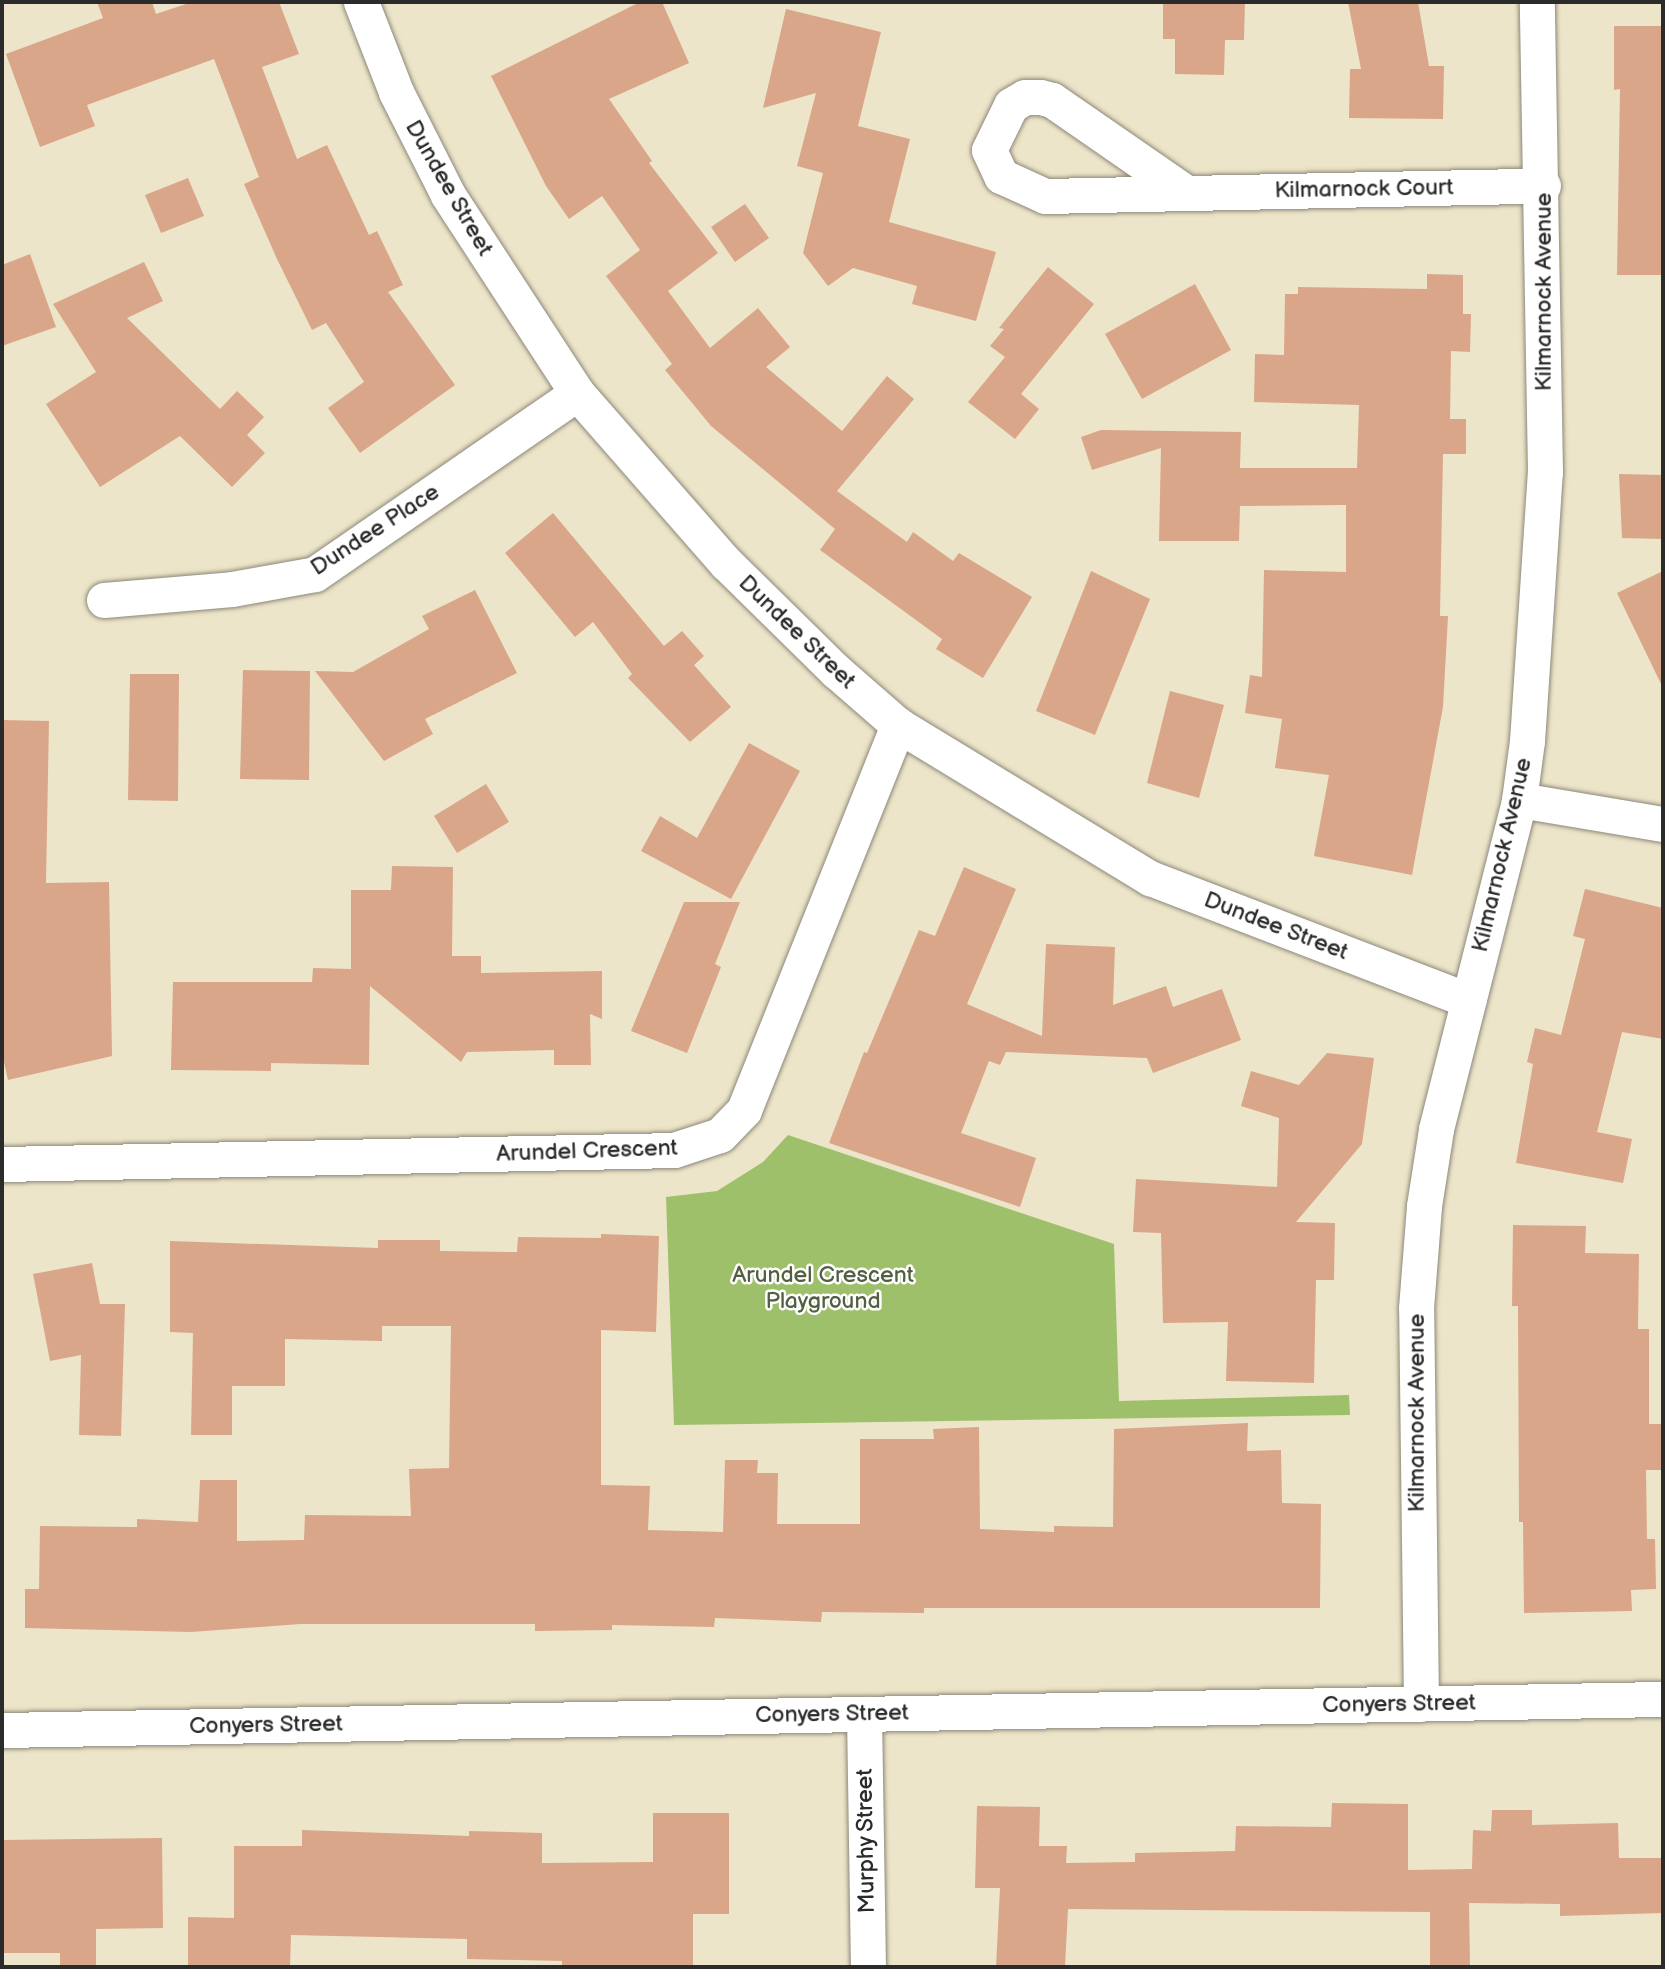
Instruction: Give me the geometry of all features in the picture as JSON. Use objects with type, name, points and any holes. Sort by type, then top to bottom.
[{"type":"street","name":"Dundee Street","points":[[361,2],[396,92],[448,195],[577,393],[726,563],[836,671],[898,725],[1150,878],[1468,1000]]},
{"type":"street","name":"Kilmarnock Avenue","points":[[1421,1704],[1416,1308],[1424,1206],[1436,1129],[1519,800],[1527,741],[1545,472],[1543,186],[1537,2]]},
{"type":"street","name":"Kilmarnock Court","points":[[1185,192],[1052,100],[1040,97],[1025,97],[1011,105],[989,150],[1001,176],[1045,196],[1543,186]]},
{"type":"street","name":"Dundee Place","points":[[104,600],[232,589],[315,575],[577,393]]},
{"type":"street","name":"Arundel Crescent","points":[[2,1164],[674,1150],[720,1135],[744,1110],[898,725]]},
{"type":"street","points":[[1519,800],[1663,824]]},
{"type":"street","name":"Conyers Street","points":[[2,1730],[1663,1699]]},
{"type":"street","name":"Murphy Street","points":[[864,1714],[868,1967]]},
{"type":"green space","name":"Arundel Crescent Playground","points":[[788,1135],[1114,1244],[1119,1401],[1349,1395],[1350,1415],[674,1425],[666,1197],[717,1191],[763,1162]]},
{"type":"building","points":[[97,2],[152,2],[156,14],[192,2],[279,2],[299,54],[262,67],[297,159],[327,145],[369,235],[377,231],[403,285],[388,292],[455,385],[360,453],[328,408],[364,382],[326,323],[312,330],[277,259],[244,184],[259,177],[214,59],[87,105],[95,126],[40,147],[6,54],[103,18]]},
{"type":"building","points":[[640,2],[662,2],[689,63],[609,99],[652,161],[649,163],[718,253],[668,291],[710,348],[758,308],[790,347],[766,367],[842,431],[887,376],[914,399],[837,491],[907,542],[913,532],[953,561],[959,553],[1032,597],[983,678],[936,649],[942,639],[820,550],[835,529],[711,426],[665,370],[672,364],[606,276],[640,250],[602,196],[569,219],[546,186],[491,76]]},
{"type":"building","points":[[1163,2],[1245,2],[1244,40],[1225,40],[1224,75],[1175,74],[1175,39],[1163,39]]},
{"type":"building","points":[[1348,2],[1418,2],[1429,66],[1444,66],[1443,119],[1349,118],[1350,69],[1361,69]]},
{"type":"building","points":[[786,9],[881,32],[858,126],[910,139],[889,222],[996,252],[976,321],[912,304],[917,286],[853,268],[828,286],[803,253],[823,173],[797,166],[816,93],[763,108]]},
{"type":"building","points":[[1614,26],[1663,26],[1663,275],[1617,275],[1620,89],[1614,90]]},
{"type":"building","points":[[188,178],[204,216],[161,233],[145,195]]},
{"type":"building","points":[[745,204],[769,238],[735,262],[711,227]]},
{"type":"building","points":[[30,254],[56,327],[2,346],[2,265]]},
{"type":"building","points":[[144,262],[163,301],[127,318],[220,409],[237,391],[264,417],[247,435],[265,453],[232,487],[180,436],[100,487],[46,404],[96,372],[53,304]]},
{"type":"building","points":[[1048,267],[1094,304],[1021,394],[1039,409],[1015,439],[968,402],[1005,357],[990,346],[1004,329],[999,328]]},
{"type":"building","points":[[1427,274],[1463,275],[1463,314],[1471,314],[1470,352],[1451,351],[1450,419],[1466,419],[1466,454],[1443,454],[1440,616],[1448,616],[1443,707],[1412,875],[1314,856],[1329,775],[1275,768],[1282,719],[1245,713],[1250,675],[1262,677],[1264,570],[1346,572],[1346,505],[1240,506],[1239,541],[1159,541],[1161,448],[1092,470],[1081,437],[1101,430],[1241,432],[1240,468],[1357,468],[1359,405],[1254,402],[1255,354],[1284,355],[1285,294],[1298,294],[1298,287],[1427,289]]},
{"type":"building","points":[[1195,284],[1231,350],[1142,399],[1105,334]]},
{"type":"building","points":[[1619,474],[1663,475],[1663,539],[1622,538]]},
{"type":"building","points":[[553,513],[664,646],[682,631],[704,656],[694,665],[731,707],[690,742],[628,678],[632,674],[593,622],[575,637],[505,553]]},
{"type":"building","points":[[1091,571],[1150,599],[1095,735],[1036,711]]},
{"type":"building","points":[[1663,571],[1663,688],[1617,593]]},
{"type":"building","points":[[475,590],[517,673],[425,719],[433,734],[384,761],[315,671],[353,672],[429,629],[422,616]]},
{"type":"building","points":[[243,670],[310,671],[309,780],[240,779]]},
{"type":"building","points":[[130,674],[179,674],[178,801],[128,800]]},
{"type":"building","points":[[1170,691],[1224,705],[1199,798],[1147,783]]},
{"type":"building","points":[[2,720],[49,721],[46,883],[109,882],[112,1056],[8,1080],[2,1053]]},
{"type":"building","points":[[749,743],[800,771],[731,899],[641,851],[660,816],[697,838]]},
{"type":"building","points":[[486,784],[509,822],[457,853],[434,816]]},
{"type":"building","points":[[392,866],[453,867],[452,956],[481,956],[481,973],[602,971],[602,1019],[590,1014],[591,1065],[554,1065],[554,1050],[467,1052],[461,1062],[370,986],[369,1065],[271,1063],[271,1071],[171,1070],[173,982],[312,982],[313,968],[351,969],[351,890],[391,890]]},
{"type":"building","points":[[964,867],[1016,889],[967,1004],[1042,1036],[1046,944],[1115,947],[1113,1005],[1166,986],[1173,1007],[1222,989],[1241,1040],[1153,1073],[1147,1058],[1006,1052],[1000,1065],[989,1061],[961,1133],[1036,1158],[1020,1207],[829,1143],[864,1052],[867,1053],[919,930],[935,936]]},
{"type":"building","points":[[1585,889],[1663,908],[1663,1039],[1622,1032],[1597,1132],[1632,1139],[1623,1183],[1516,1163],[1533,1064],[1527,1062],[1535,1028],[1561,1035],[1585,939],[1573,936]]},
{"type":"building","points":[[684,902],[740,902],[715,964],[721,967],[687,1053],[631,1031]]},
{"type":"building","points":[[1327,1053],[1374,1058],[1362,1144],[1296,1222],[1335,1223],[1334,1280],[1316,1280],[1314,1383],[1226,1381],[1228,1322],[1163,1323],[1161,1233],[1133,1232],[1136,1179],[1277,1187],[1279,1118],[1241,1106],[1251,1071],[1299,1085]]},
{"type":"building","points":[[1513,1225],[1586,1226],[1585,1253],[1639,1254],[1638,1329],[1649,1329],[1649,1424],[1663,1424],[1663,1470],[1646,1470],[1647,1539],[1655,1539],[1656,1589],[1631,1590],[1632,1611],[1524,1613],[1523,1522],[1519,1522],[1518,1306],[1512,1306]]},
{"type":"building","points":[[601,1234],[659,1236],[656,1332],[601,1330],[601,1485],[650,1486],[648,1530],[723,1532],[725,1460],[758,1460],[757,1473],[778,1473],[777,1524],[860,1524],[860,1439],[934,1439],[933,1429],[979,1427],[980,1529],[1054,1532],[1054,1526],[1113,1527],[1114,1429],[1248,1423],[1247,1451],[1281,1450],[1282,1503],[1321,1504],[1320,1608],[924,1608],[924,1613],[822,1612],[821,1622],[715,1618],[714,1627],[612,1625],[612,1630],[535,1631],[535,1624],[300,1624],[191,1632],[25,1628],[25,1589],[39,1589],[40,1526],[137,1527],[137,1519],[198,1522],[200,1480],[237,1480],[237,1541],[304,1540],[305,1515],[411,1516],[409,1469],[449,1468],[451,1326],[382,1326],[382,1341],[285,1339],[285,1386],[232,1386],[232,1435],[191,1435],[193,1333],[170,1332],[170,1241],[378,1248],[378,1240],[440,1240],[440,1251],[517,1252],[518,1237],[601,1238]]},
{"type":"building","points":[[92,1263],[100,1304],[125,1304],[121,1436],[79,1435],[81,1355],[50,1361],[33,1274]]},
{"type":"building","points":[[1332,1803],[1408,1804],[1408,1870],[1472,1869],[1473,1830],[1491,1831],[1492,1810],[1532,1810],[1532,1825],[1618,1823],[1619,1858],[1663,1858],[1663,1913],[1560,1916],[1560,1904],[1469,1903],[1470,1967],[1430,1967],[1430,1912],[1068,1909],[1065,1967],[996,1967],[1000,1888],[975,1888],[977,1806],[1040,1807],[1039,1846],[1067,1846],[1066,1863],[1135,1862],[1135,1853],[1235,1851],[1236,1826],[1331,1827]]},
{"type":"building","points":[[653,1813],[729,1813],[729,1914],[693,1914],[693,1967],[562,1967],[562,1961],[467,1959],[467,1939],[291,1935],[290,1967],[188,1966],[188,1917],[234,1918],[234,1846],[302,1846],[302,1830],[469,1836],[469,1831],[542,1833],[542,1863],[653,1862]]},
{"type":"building","points":[[162,1838],[163,1928],[96,1929],[96,1967],[60,1967],[60,1953],[2,1953],[2,1840]]}]
